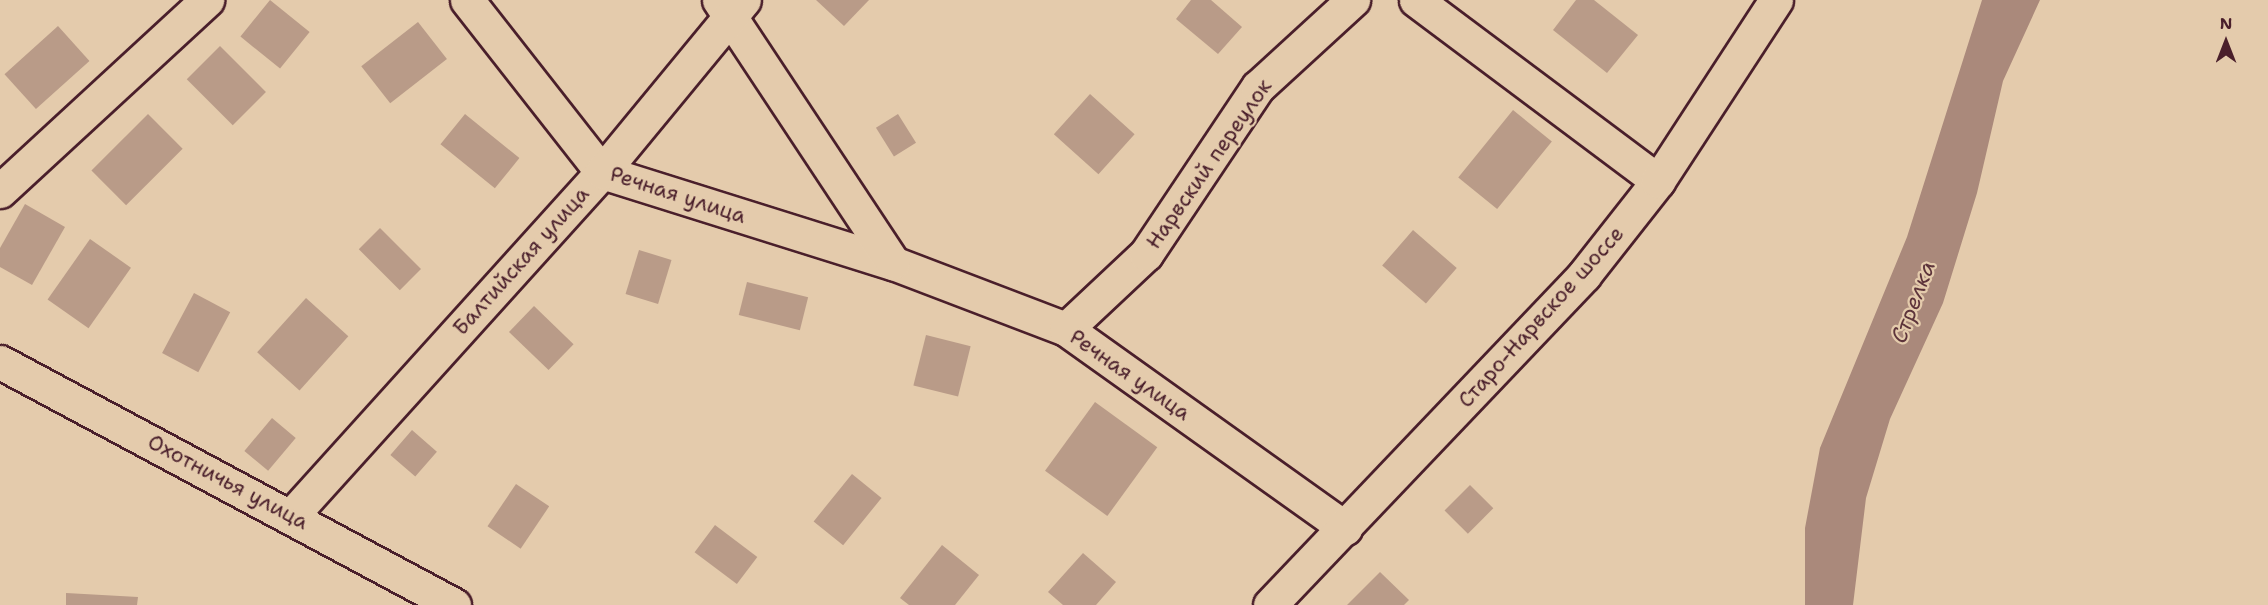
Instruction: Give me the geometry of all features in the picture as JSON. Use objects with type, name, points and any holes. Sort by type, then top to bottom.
[{"type":"street","points":[[0,190],[207,0]]},
{"type":"street","name":"Речная улица","points":[[467,0],[602,172],[893,262],[1066,329],[1345,528]]},
{"type":"street","name":"Нарвский переулок","points":[[1066,329],[1146,254],[1258,87],[1353,0]]},
{"type":"street","points":[[1416,0],[1659,182]]},
{"type":"street","name":"Старо-Нарвское шоссе","points":[[1270,605],[1584,275],[1659,182],[1776,0]]},
{"type":"street","points":[[731,5],[893,262]]},
{"type":"street","name":"Балтийская улица","points":[[292,515],[602,172],[731,5]]},
{"type":"street","name":"Охотничья улица","points":[[0,362],[292,515],[454,605]]},
{"type":"water","name":"Стрелка","points":[[1982,0],[2040,0],[2003,81],[1977,193],[1943,303],[1890,419],[1866,498],[1853,605],[1805,605],[1805,528],[1820,448],[1907,237]]},
{"type":"building","points":[[270,0],[310,32],[280,69],[240,37]]},
{"type":"building","points":[[816,0],[869,0],[844,26]]},
{"type":"building","points":[[1191,0],[1211,0],[1242,27],[1218,54],[1176,19]]},
{"type":"building","points":[[1576,0],[1594,0],[1638,35],[1607,73],[1553,30]]},
{"type":"building","points":[[418,22],[447,59],[390,103],[361,66]]},
{"type":"building","points":[[58,26],[89,61],[36,109],[4,74]]},
{"type":"building","points":[[220,46],[266,92],[233,125],[187,79]]},
{"type":"building","points":[[1090,94],[1135,134],[1098,174],[1054,134]]},
{"type":"building","points":[[1513,110],[1552,141],[1497,209],[1458,178]]},
{"type":"building","points":[[148,114],[183,149],[126,205],[91,171]]},
{"type":"building","points":[[465,114],[519,158],[495,188],[440,144]]},
{"type":"building","points":[[898,114],[916,143],[894,157],[876,128]]},
{"type":"building","points":[[25,204],[65,227],[32,285],[0,267],[0,248]]},
{"type":"building","points":[[380,228],[421,269],[400,290],[359,249]]},
{"type":"building","points":[[1413,230],[1457,268],[1426,304],[1382,265]]},
{"type":"building","points":[[90,239],[131,268],[89,328],[48,300]]},
{"type":"building","points":[[639,250],[672,260],[658,304],[626,294]]},
{"type":"building","points":[[747,282],[808,297],[800,330],[739,315]]},
{"type":"building","points":[[194,293],[230,312],[198,372],[162,353]]},
{"type":"building","points":[[306,298],[348,336],[300,390],[257,352]]},
{"type":"building","points":[[534,306],[574,344],[549,370],[509,332]]},
{"type":"building","points":[[926,335],[971,346],[958,397],[913,385]]},
{"type":"building","points":[[1095,402],[1157,447],[1107,516],[1045,471]]},
{"type":"building","points":[[272,418],[296,438],[268,471],[244,451]]},
{"type":"building","points":[[412,430],[437,452],[415,477],[390,455]]},
{"type":"building","points":[[852,474],[882,498],[843,545],[814,521]]},
{"type":"building","points":[[516,484],[549,506],[521,549],[487,526]]},
{"type":"building","points":[[1470,485],[1493,508],[1468,534],[1445,510]]},
{"type":"building","points":[[715,525],[757,557],[737,584],[695,552]]},
{"type":"building","points":[[942,545],[979,575],[955,605],[909,605],[900,598]]},
{"type":"building","points":[[1083,553],[1116,582],[1096,605],[1063,605],[1048,592]]},
{"type":"building","points":[[1380,572],[1409,600],[1404,605],[1347,605]]},
{"type":"building","points":[[66,593],[138,597],[137,605],[66,605]]}]
